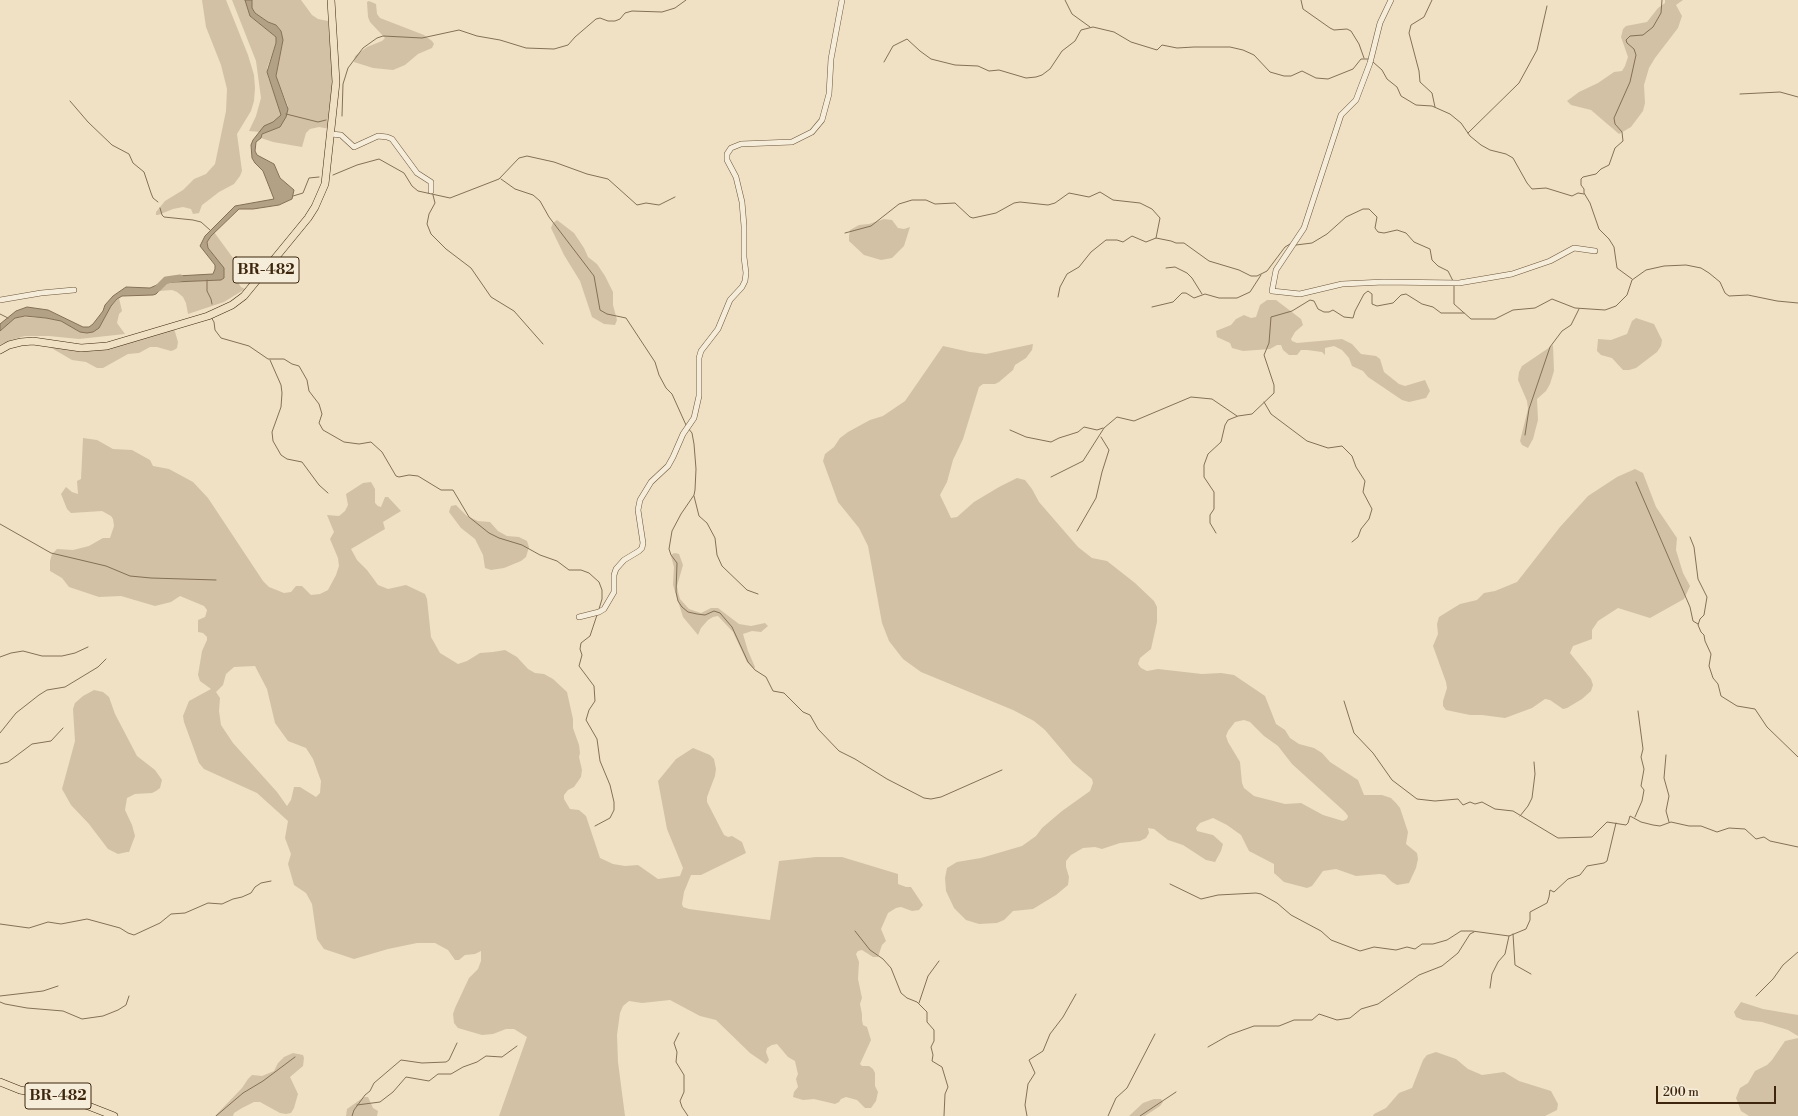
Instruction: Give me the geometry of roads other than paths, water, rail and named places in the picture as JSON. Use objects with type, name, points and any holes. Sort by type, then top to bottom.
[{"type":"highway","name":"BR-482","points":[[0,350],[9,345],[20,342],[33,341],[81,348],[107,346],[208,316],[232,305],[256,283],[315,207],[325,184],[336,82],[331,0]]},
{"type":"highway","name":"BR-482","points":[[0,1082],[20,1090],[73,1100],[114,1116]]},
{"type":"street","points":[[579,617],[599,612],[604,609],[614,592],[614,575],[616,569],[624,560],[640,551],[642,548],[643,543],[638,510],[640,500],[651,482],[668,466],[683,434],[694,418],[699,396],[699,358],[701,351],[718,329],[730,300],[742,288],[745,281],[746,273],[742,202],[736,176],[727,160],[727,154],[731,148],[741,144],[792,142],[812,132],[822,120],[829,94],[831,59],[842,0]]},
{"type":"street","points":[[1391,0],[1380,23],[1370,63],[1356,100],[1341,115],[1304,228],[1276,270],[1272,290],[1300,294],[1342,284],[1384,282],[1459,284],[1512,274],[1550,261],[1574,248],[1595,251]]},
{"type":"street","points":[[331,134],[341,135],[354,148],[378,136],[392,139],[417,173],[432,182],[431,191]]},
{"type":"street","points":[[0,300],[20,296],[74,290]]},
{"type":"waterway","points":[[342,116],[343,84],[348,68],[363,48],[377,38],[383,36],[422,38],[459,30],[526,48],[554,49],[568,45],[596,19],[600,18],[608,21],[615,21],[620,19],[625,13],[632,11],[662,12],[675,8],[686,0]]},
{"type":"waterway","points":[[1065,0],[1072,14],[1090,27]]},
{"type":"waterway","points":[[1301,0],[1303,9],[1330,28],[1334,30],[1347,29],[1351,31],[1359,44],[1364,58]]},
{"type":"waterway","points":[[1432,0],[1424,17],[1411,25],[1409,33],[1419,71],[1420,82],[1432,93],[1435,107]]},
{"type":"waterway","points":[[1632,279],[1617,268],[1614,247],[1609,239],[1599,229],[1590,203],[1581,185],[1581,179],[1583,177],[1596,174],[1601,169],[1609,165],[1615,148],[1623,141],[1622,132],[1615,124],[1614,118],[1630,82],[1636,55],[1634,49],[1627,43],[1626,40],[1630,36],[1643,35],[1653,27],[1661,13],[1662,0]]},
{"type":"waterway","points":[[1468,133],[1519,83],[1537,50],[1547,6]]},
{"type":"waterway","points":[[884,62],[893,46],[907,39],[931,59],[955,65],[978,66],[989,71],[999,70],[1026,78],[1036,77],[1042,75],[1050,69],[1062,51],[1075,41],[1081,30],[1093,27],[1114,32],[1131,42],[1157,50],[1162,45],[1177,48],[1230,47],[1243,50],[1254,55],[1270,72],[1284,76],[1291,76],[1302,71],[1316,78],[1328,79],[1353,69],[1361,59],[1369,59]]},
{"type":"waterway","points":[[1373,62],[1382,70],[1387,79],[1397,87],[1401,96],[1416,105],[1432,106],[1450,114],[1461,123],[1470,136],[1481,145],[1490,150],[1506,154],[1513,158],[1532,189],[1546,188],[1572,196],[1578,193],[1584,194]]},
{"type":"waterway","points":[[1740,94],[1780,92],[1798,97]]},
{"type":"waterway","points":[[70,101],[88,122],[112,145],[129,154],[133,163],[144,172],[153,198],[158,202]]},
{"type":"waterway","points":[[286,114],[318,122],[326,120]]},
{"type":"waterway","points":[[333,175],[357,165],[379,159],[404,173],[412,186],[418,191],[450,198],[499,179],[519,158],[527,156],[554,162],[587,174],[608,179],[637,205],[646,203],[659,205],[675,197]]},
{"type":"waterway","points":[[293,196],[303,193],[309,178],[319,177]]},
{"type":"waterway","points":[[501,179],[515,189],[533,195],[540,201],[549,217],[594,276],[600,310],[607,314],[626,318],[655,362],[659,375],[666,388],[672,394],[686,425]]},
{"type":"waterway","points":[[845,233],[871,226],[899,204],[912,200],[926,200],[935,204],[955,203],[973,218],[996,213],[1014,203],[1020,202],[1048,205],[1055,203],[1069,193],[1089,197],[1100,192],[1113,200],[1140,203],[1152,209],[1160,218],[1156,238]]},
{"type":"waterway","points":[[433,195],[435,203],[429,214],[427,224],[431,234],[446,249],[471,268],[491,297],[514,311],[543,344]]},
{"type":"waterway","points":[[160,208],[164,217],[201,222],[210,230]]},
{"type":"waterway","points":[[1296,245],[1312,243],[1327,234],[1346,217],[1363,209],[1369,209],[1377,217],[1375,228],[1378,232],[1384,233],[1397,230],[1406,233],[1414,242],[1430,249],[1432,260],[1438,266],[1448,271],[1453,281]]},
{"type":"waterway","points":[[1058,297],[1060,287],[1067,274],[1079,267],[1091,252],[1106,240],[1117,240],[1123,242],[1132,236],[1146,242],[1156,238],[1176,243],[1184,243],[1209,261],[1239,270],[1251,276],[1257,276],[1267,271],[1285,247],[1290,244]]},
{"type":"waterway","points":[[1454,286],[1454,304],[1471,319],[1495,319],[1513,310],[1535,308],[1552,299],[1575,308],[1605,310],[1616,306],[1627,295],[1632,280],[1646,270],[1664,266],[1686,265],[1701,268],[1709,273],[1720,282],[1725,293],[1729,296],[1748,295],[1777,301],[1798,303]]},
{"type":"waterway","points":[[1166,268],[1175,267],[1187,273],[1202,294]]},
{"type":"waterway","points":[[1152,307],[1173,302],[1182,293],[1186,293],[1194,298],[1205,294],[1219,298],[1237,298],[1250,292],[1261,275]]},
{"type":"waterway","points":[[158,288],[166,280],[180,278]]},
{"type":"waterway","points":[[207,280],[207,291],[212,304]]},
{"type":"waterway","points":[[1216,533],[1210,523],[1210,515],[1214,509],[1214,492],[1204,477],[1204,465],[1208,454],[1221,442],[1225,425],[1228,420],[1238,416],[1252,414],[1274,393],[1274,385],[1264,355],[1269,343],[1271,317],[1292,311],[1310,300],[1314,301],[1318,309],[1324,312],[1333,310],[1344,317],[1353,318],[1364,294],[1368,291],[1372,294],[1372,304],[1377,306],[1393,303],[1401,295],[1406,294],[1422,304],[1433,307],[1441,313],[1464,313]]},
{"type":"waterway","points":[[1525,435],[1529,409],[1550,347],[1562,331],[1571,325],[1579,309]]},
{"type":"waterway","points":[[0,314],[8,318]]},
{"type":"waterway","points":[[211,317],[214,322],[215,330],[221,338],[249,346],[268,359],[284,359],[299,366],[307,380],[309,391],[319,404],[322,414],[319,423],[323,430],[344,442],[359,444],[371,442],[382,452],[396,476],[418,476],[441,490],[453,490],[469,517],[489,533],[499,538],[522,545],[540,555],[557,561],[569,570],[581,570],[589,573],[599,582],[602,590],[602,599],[599,609]]},
{"type":"waterway","points":[[270,360],[281,385],[282,393],[281,407],[272,432],[273,441],[281,455],[287,459],[302,462],[319,485],[328,493]]},
{"type":"waterway","points":[[1051,477],[1083,461],[1104,428],[1117,417],[1134,421],[1191,397],[1212,399],[1237,416]]},
{"type":"waterway","points":[[1264,402],[1271,414],[1307,441],[1328,448],[1342,446],[1352,456],[1356,467],[1365,481],[1363,492],[1372,509],[1369,519],[1361,529],[1358,537],[1352,542]]},
{"type":"waterway","points":[[1010,430],[1026,437],[1051,442],[1078,432],[1084,427],[1097,430],[1103,428]]},
{"type":"waterway","points":[[688,428],[692,433],[694,444],[696,469],[695,490],[694,495],[672,531],[669,549],[671,555],[677,563],[676,592],[678,601],[682,607],[688,612],[697,614],[705,615],[714,611],[720,613],[732,627],[748,662],[755,670],[766,677],[773,691],[784,693],[803,712],[810,715],[818,729],[839,751],[887,779],[924,798],[931,799],[941,797],[1002,770]]},
{"type":"waterway","points":[[1077,531],[1096,498],[1109,450],[1101,437]]},
{"type":"waterway","points":[[1636,482],[1690,607],[1693,621],[1698,624]]},
{"type":"waterway","points":[[694,496],[699,516],[707,523],[715,538],[717,555],[722,566],[747,590],[758,594]]},
{"type":"waterway","points":[[0,524],[51,553],[106,566],[130,576],[216,580]]},
{"type":"waterway","points":[[1690,537],[1694,547],[1698,579],[1707,597],[1704,615],[1700,619],[1698,625],[1704,635],[1711,654],[1709,666],[1713,678],[1718,684],[1721,696],[1737,706],[1755,709],[1767,727],[1798,757]]},
{"type":"waterway","points":[[595,826],[610,818],[614,810],[614,802],[610,785],[600,761],[597,739],[586,720],[589,710],[595,701],[594,686],[579,666],[582,655],[580,649],[581,643],[590,636],[597,615]]},
{"type":"waterway","points":[[0,657],[23,651],[42,656],[62,656],[75,653],[88,647]]},
{"type":"waterway","points":[[0,733],[16,713],[39,695],[47,690],[65,687],[98,667],[106,659]]},
{"type":"waterway","points":[[1344,701],[1354,733],[1373,753],[1392,780],[1417,799],[1435,801],[1458,799],[1463,805],[1470,802],[1475,804],[1482,802],[1495,809],[1513,811],[1558,838],[1592,837],[1607,822],[1626,825],[1630,816],[1641,822],[1660,826],[1671,822],[1689,826],[1701,826],[1717,832],[1729,828],[1745,829],[1756,839],[1764,837],[1770,841],[1798,847]]},
{"type":"waterway","points":[[1635,817],[1642,801],[1644,790],[1641,786],[1644,769],[1641,757],[1643,749],[1638,711]]},
{"type":"waterway","points":[[0,764],[8,762],[32,744],[51,741],[63,728]]},
{"type":"waterway","points":[[1666,755],[1664,778],[1669,796],[1666,811],[1669,822]]},
{"type":"waterway","points":[[1520,816],[1532,798],[1535,774],[1534,762]]},
{"type":"waterway","points":[[1170,884],[1201,899],[1218,895],[1261,894],[1277,903],[1291,915],[1321,931],[1331,940],[1360,951],[1374,947],[1396,950],[1407,947],[1415,949],[1422,944],[1433,944],[1447,940],[1461,931],[1509,936],[1526,929],[1530,920],[1530,912],[1547,903],[1550,890],[1554,892],[1568,879],[1580,875],[1587,866],[1604,863],[1607,861],[1616,823]]},
{"type":"waterway","points":[[0,924],[29,928],[48,922],[61,924],[87,919],[120,928],[134,935],[160,923],[171,914],[185,913],[208,903],[222,904],[251,893],[255,887],[261,883],[271,881]]},
{"type":"waterway","points":[[855,931],[870,950],[883,959],[891,968],[901,993],[907,998],[917,1002],[927,1012],[927,1022],[934,1030],[934,1041],[931,1047],[933,1055],[932,1061],[942,1067],[948,1087],[945,1094],[944,1116]]},
{"type":"waterway","points":[[1208,1047],[1229,1035],[1254,1026],[1279,1026],[1294,1020],[1312,1020],[1319,1014],[1337,1020],[1350,1018],[1361,1009],[1378,1004],[1419,975],[1442,966],[1458,953],[1470,934],[1474,932]]},
{"type":"waterway","points":[[1513,934],[1515,965],[1531,974]]},
{"type":"waterway","points":[[1490,988],[1492,974],[1498,962],[1505,954],[1509,936]]},
{"type":"waterway","points":[[1756,996],[1773,979],[1783,965],[1798,952]]},
{"type":"waterway","points":[[919,1003],[928,976],[939,961]]},
{"type":"waterway","points":[[0,996],[43,991],[58,986]]},
{"type":"waterway","points":[[1027,1116],[1025,1105],[1028,1084],[1035,1073],[1029,1060],[1043,1051],[1050,1034],[1063,1017],[1076,994]]},
{"type":"waterway","points":[[0,1002],[27,1008],[63,1011],[82,1019],[103,1016],[118,1010],[126,1005],[129,996]]},
{"type":"waterway","points":[[679,1033],[674,1043],[677,1052],[676,1062],[684,1075],[684,1092],[680,1101],[688,1116]]},
{"type":"waterway","points":[[1108,1116],[1116,1098],[1127,1088],[1155,1034]]},
{"type":"waterway","points":[[352,1116],[354,1110],[365,1095],[370,1091],[374,1083],[401,1060],[422,1063],[446,1062],[449,1060],[457,1043]]},
{"type":"waterway","points":[[357,1105],[380,1102],[393,1092],[406,1077],[429,1081],[438,1074],[451,1074],[463,1067],[477,1062],[486,1056],[502,1057],[517,1046]]},
{"type":"waterway","points":[[216,1116],[243,1093],[263,1081],[295,1057]]},
{"type":"waterway","points":[[1140,1116],[1176,1092]]}]
